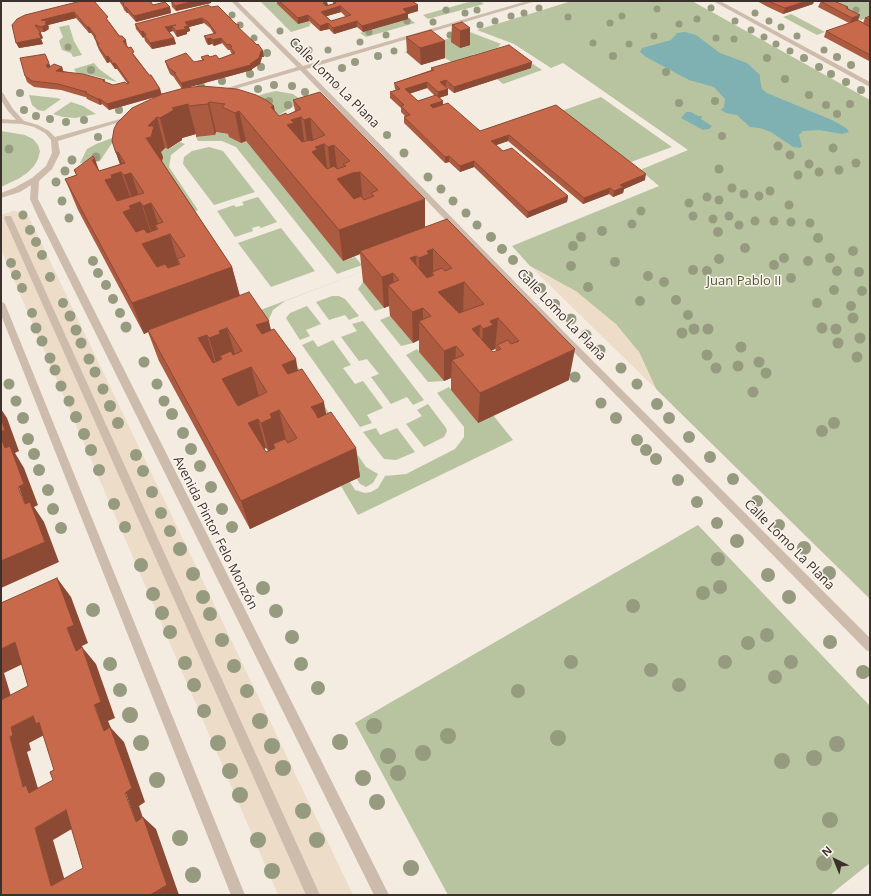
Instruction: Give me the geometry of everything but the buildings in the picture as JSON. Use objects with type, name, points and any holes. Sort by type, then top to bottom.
[{"type":"street","name":"Calle Lomo La Plana","points":[[234,1],[302,68],[870,646]]},
{"type":"street","points":[[209,95],[533,1]]},
{"type":"street","points":[[716,1],[870,85]]},
{"type":"street","points":[[1,94],[10,110],[22,122]]},
{"type":"street","points":[[54,140],[141,115]]},
{"type":"street","points":[[1,121],[22,122],[36,126],[47,132],[54,140],[56,153],[50,166],[35,180],[17,190],[1,196]]},
{"type":"street","name":"Avenida Pintor Felo Monzón","points":[[35,180],[34,199],[42,217],[382,895]]},
{"type":"street","points":[[8,218],[313,895]]},
{"type":"street","points":[[1,304],[238,895]]},
{"type":"green space","points":[[260,1],[274,1],[298,24],[309,21],[311,24],[309,25],[310,26],[291,32]]},
{"type":"green space","points":[[472,1],[480,1],[484,4],[428,19],[423,15]]},
{"type":"green space","name":"Juan Pablo II","points":[[572,1],[692,1],[870,100],[870,599],[656,389],[639,352],[577,292],[530,266],[512,246],[659,186],[640,170],[688,150],[563,63],[551,68],[514,44],[477,30]]},
{"type":"green space","points":[[834,1],[868,1],[870,2],[870,17],[861,20],[828,3]]},
{"type":"green space","points":[[791,14],[825,32],[817,35],[783,17]]},
{"type":"green space","points":[[406,16],[415,23],[366,37],[360,33],[407,19]]},
{"type":"green space","points":[[69,25],[74,41],[82,55],[73,57],[71,53],[62,50],[59,41],[63,37],[59,27]]},
{"type":"green space","points":[[470,32],[501,44],[497,48],[472,55],[475,57],[455,64],[431,47],[407,53],[404,52]]},
{"type":"green space","points":[[512,50],[542,70],[503,84],[497,79]]},
{"type":"green space","points":[[94,63],[99,69],[117,82],[91,75],[76,73],[74,69]]},
{"type":"green space","points":[[276,91],[293,94],[303,101],[277,116],[227,105],[267,93]]},
{"type":"green space","points":[[29,95],[61,99],[44,111],[38,110],[32,105]]},
{"type":"green space","points":[[601,97],[672,147],[628,163],[561,111]]},
{"type":"green space","points":[[71,102],[83,106],[96,114],[75,118],[53,114]]},
{"type":"green space","points":[[1,131],[25,135],[33,139],[38,145],[40,151],[34,166],[27,173],[1,187]]},
{"type":"green space","points":[[216,132],[232,135],[241,143],[246,141],[343,261],[355,257],[362,265],[337,274],[236,147],[222,141],[198,141],[196,137],[215,135]]},
{"type":"green space","points":[[112,138],[114,140],[100,161],[80,163],[87,149]]},
{"type":"green space","points":[[180,142],[185,144],[171,155],[169,167],[198,210],[193,212],[157,157],[165,148],[169,149]]},
{"type":"green space","points":[[209,147],[223,151],[255,192],[214,205],[183,164],[184,157],[192,151]]},
{"type":"green space","points":[[258,197],[277,222],[261,228],[259,226],[252,228],[253,231],[235,237],[217,211],[234,205],[236,207],[244,205],[242,202]]},
{"type":"green space","points":[[281,228],[315,271],[271,287],[238,243]]},
{"type":"green space","points":[[390,261],[285,301],[273,310],[269,319],[269,325],[366,467],[378,474],[373,483],[366,487],[360,484],[357,479],[159,361],[155,350]]},
{"type":"green space","points":[[363,282],[384,308],[375,311],[358,289]]},
{"type":"green space","points":[[332,296],[339,296],[345,299],[359,316],[349,320],[345,315],[329,320],[316,302]]},
{"type":"green space","points":[[307,306],[321,324],[306,330],[310,336],[300,340],[286,318],[290,313]]},
{"type":"green space","points":[[390,316],[413,343],[401,346],[380,320]]},
{"type":"green space","points":[[363,321],[424,400],[413,405],[407,397],[391,404],[371,377],[379,374],[367,359],[359,361],[341,337],[357,331],[352,324]]},
{"type":"green space","points":[[313,340],[318,347],[333,340],[351,365],[343,368],[355,384],[363,381],[383,408],[367,415],[372,423],[360,427],[302,345]]},
{"type":"green space","points":[[417,349],[444,381],[428,382],[406,355]]},
{"type":"green space","points":[[449,387],[478,423],[493,415],[513,440],[358,515],[341,486],[350,482],[355,490],[365,493],[371,492],[378,488],[385,476],[406,474],[455,449],[464,437],[464,427],[437,393]]},
{"type":"green space","points":[[428,404],[447,431],[444,437],[424,447],[406,424],[422,416],[417,410]]},
{"type":"green space","points":[[376,428],[380,435],[397,428],[415,452],[396,460],[384,459],[363,432]]},
{"type":"green space","points":[[698,525],[870,706],[870,863],[830,895],[448,895],[355,723]]},
{"type":"shaded area","points":[[13,211],[23,212],[28,215],[353,895],[278,895],[1,250],[1,215]]},
{"type":"shaded area","points":[[530,266],[577,292],[616,324],[639,352],[656,389]]},
{"type":"water","points":[[685,32],[696,35],[720,53],[747,63],[760,75],[762,89],[767,93],[832,120],[846,128],[849,132],[842,134],[819,130],[803,131],[799,135],[802,146],[800,148],[793,147],[771,132],[760,128],[750,127],[737,115],[726,113],[721,110],[724,107],[725,99],[714,87],[689,80],[646,57],[640,52],[642,48],[671,40],[677,33]]},
{"type":"water","points":[[686,112],[691,112],[698,116],[702,116],[701,119],[712,126],[709,129],[703,130],[681,118]]}]
